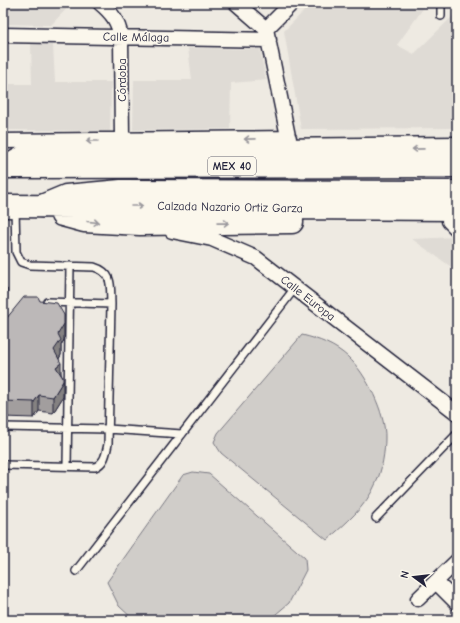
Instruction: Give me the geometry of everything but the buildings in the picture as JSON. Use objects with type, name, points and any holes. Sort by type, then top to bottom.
[{"type":"main road","points":[[5,167],[27,155],[98,152],[290,144],[457,148]]},
{"type":"main road","name":"MEX 40","points":[[5,167],[457,166]]},
{"type":"main road","points":[[5,167],[27,176],[56,180],[457,180]]},
{"type":"main road","points":[[42,206],[66,196],[121,191],[457,192]]},
{"type":"main road","name":"Calzada Nazario Ortiz Garza","points":[[9,206],[151,206],[455,220]]},
{"type":"main road","points":[[42,206],[68,217],[84,221],[140,224],[455,220]]},
{"type":"street","name":"Córdoba","points":[[100,3],[109,10],[118,24],[121,36],[122,140]]},
{"type":"street","points":[[3,141],[122,140],[290,144],[268,35],[236,3]]},
{"type":"street","points":[[268,35],[292,3]]},
{"type":"street","name":"Calle Málaga","points":[[3,35],[268,35]]},
{"type":"street","name":"Calle Europa","points":[[140,224],[212,239],[256,258],[457,413]]},
{"type":"street","points":[[418,598],[457,561]]},
{"type":"street","points":[[436,582],[457,603]]},
{"type":"lane","points":[[440,3],[441,16]]},
{"type":"lane","points":[[3,465],[95,467],[100,465],[105,459],[108,444],[111,304],[108,275],[101,269],[94,267],[30,265],[21,262],[16,252],[9,206]]},
{"type":"lane","points":[[67,466],[70,266]]},
{"type":"lane","points":[[76,571],[295,288]]},
{"type":"lane","points":[[42,302],[111,304]]},
{"type":"lane","points":[[3,427],[108,429],[182,434]]},
{"type":"lane","points":[[376,518],[457,434]]},
{"type":"shaded area","points":[[3,3],[72,3],[51,25],[3,24]]},
{"type":"shaded area","points":[[312,3],[427,3],[397,45],[414,54],[457,12],[457,128],[301,129],[284,31]]},
{"type":"shaded area","points":[[31,43],[53,45],[55,82],[111,82],[110,131],[3,130],[3,84],[32,84]]},
{"type":"shaded area","points":[[188,48],[260,49],[266,80],[231,83],[230,129],[133,130],[134,80],[192,80]]},
{"type":"shaded area","points":[[457,237],[457,271],[412,239]]},
{"type":"shaded area","points":[[302,335],[332,346],[343,353],[355,364],[374,394],[384,428],[385,443],[383,461],[372,492],[355,514],[327,540],[221,453],[214,442],[218,433]]},
{"type":"shaded area","points":[[193,472],[209,474],[305,558],[306,570],[289,603],[269,620],[134,620],[119,606],[107,582],[183,475]]}]
